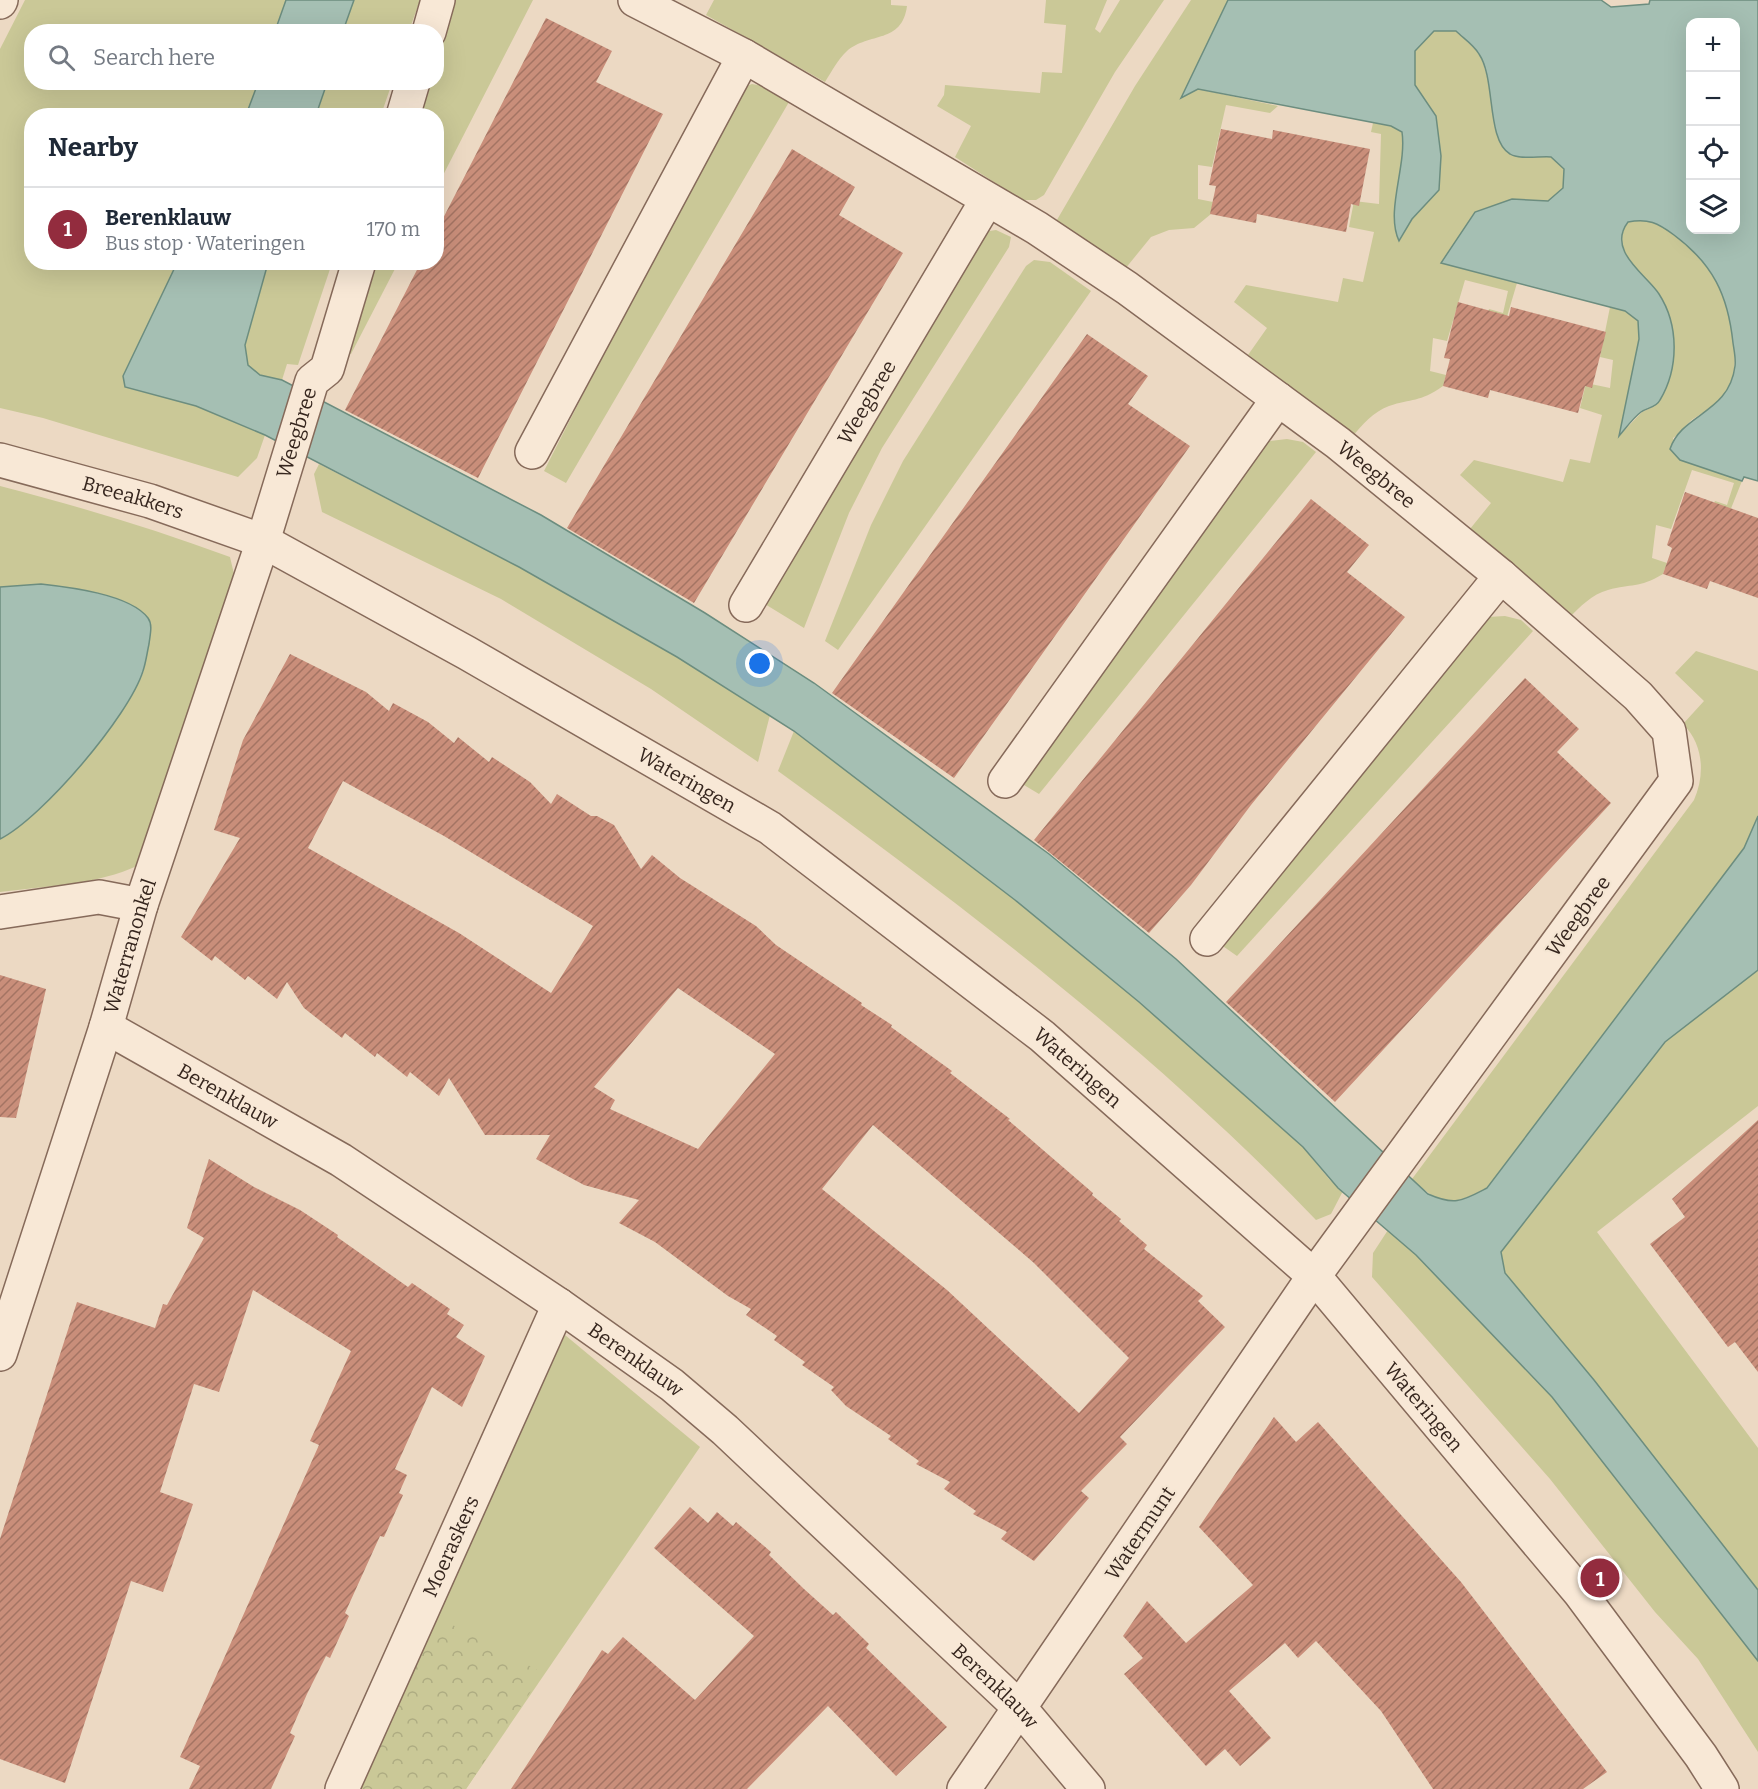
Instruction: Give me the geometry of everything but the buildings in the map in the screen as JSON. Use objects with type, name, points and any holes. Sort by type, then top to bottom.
[{"type":"street","points":[[431,24],[438,0]]},
{"type":"street","name":"Weegbree","points":[[635,0],[744,56],[1037,228],[1114,279],[1338,443],[1501,576],[1638,696],[1669,731],[1676,781],[1314,1276]]},
{"type":"street","points":[[532,452],[744,56]]},
{"type":"street","points":[[405,108],[411,90]]},
{"type":"street","name":"Weegbree","points":[[746,605],[987,200]]},
{"type":"street","name":"Weegbree","points":[[263,541],[312,381],[327,369],[357,270]]},
{"type":"street","points":[[1005,781],[1278,399]]},
{"type":"street","name":"Breeakkers","points":[[0,460],[150,501],[263,541]]},
{"type":"street","name":"Waterranonkel","points":[[0,1353],[105,1027],[141,905],[263,541]]},
{"type":"street","name":"Wateringen","points":[[263,541],[467,653],[770,828],[1042,1036],[1314,1276],[1580,1593],[1701,1756],[1722,1789]]},
{"type":"street","points":[[1207,939],[1501,576]]},
{"type":"street","points":[[0,912],[99,897],[141,905]]},
{"type":"street","name":"Berenklauw","points":[[105,1027],[341,1160],[559,1305],[672,1385],[725,1430],[1020,1708],[1088,1789]]},
{"type":"street","name":"Watermunt","points":[[964,1789],[1314,1276]]},
{"type":"street","name":"Moeraskers","points":[[342,1789],[559,1305]]},
{"type":"green space","points":[[25,0],[286,0],[277,24],[24,24],[24,90],[255,90],[249,108],[24,108],[24,270],[174,270],[123,376],[125,387],[196,406],[265,435],[257,458],[238,477],[43,418],[0,408],[0,49]]},
{"type":"green space","points":[[354,0],[420,0],[411,24],[345,24]]},
{"type":"green space","points":[[456,0],[533,0],[444,173],[444,108],[422,108],[428,90],[444,90],[444,39]]},
{"type":"green space","points":[[714,0],[891,0],[891,5],[907,6],[899,26],[892,32],[865,41],[847,51],[825,82],[706,15]]},
{"type":"green space","points":[[1046,0],[1107,0],[1095,29],[1100,33],[1120,0],[1164,0],[1115,72],[1044,195],[1036,200],[1022,200],[955,157],[971,126],[937,106],[944,95],[945,85],[1040,93],[1042,72],[1062,73],[1066,25],[1044,23]]},
{"type":"green space","points":[[1191,0],[1228,0],[1182,97],[1198,89],[1278,106],[1270,113],[1226,105],[1212,167],[1198,165],[1198,199],[1213,202],[1211,214],[1194,228],[1169,230],[1151,237],[1125,269],[1054,225],[1135,86]]},
{"type":"green space","points":[[1434,31],[1456,31],[1480,54],[1491,89],[1495,130],[1512,156],[1551,157],[1564,169],[1563,188],[1548,201],[1512,199],[1441,263],[1517,283],[1506,320],[1488,315],[1489,309],[1503,313],[1508,291],[1465,280],[1447,341],[1433,338],[1430,371],[1446,375],[1443,386],[1421,398],[1383,409],[1368,419],[1352,437],[1248,355],[1267,328],[1234,302],[1246,285],[1338,302],[1343,278],[1363,282],[1374,232],[1349,227],[1354,201],[1379,204],[1381,134],[1371,132],[1373,123],[1391,126],[1402,132],[1404,148],[1400,240],[1412,219],[1439,190],[1436,116],[1415,85],[1415,51]]},
{"type":"green space","points":[[752,84],[763,86],[789,102],[566,483],[544,471],[734,98],[742,88]]},
{"type":"green space","points":[[325,90],[390,90],[383,108],[319,108]]},
{"type":"green space","points":[[1645,218],[1687,242],[1708,266],[1725,302],[1734,342],[1735,361],[1732,379],[1725,394],[1714,406],[1693,419],[1673,438],[1680,460],[1742,481],[1730,511],[1713,506],[1715,501],[1727,505],[1734,483],[1692,470],[1671,529],[1656,525],[1652,558],[1667,563],[1663,574],[1641,584],[1602,592],[1587,601],[1569,618],[1470,529],[1491,503],[1460,475],[1474,460],[1563,482],[1570,459],[1590,463],[1602,415],[1580,408],[1586,383],[1610,388],[1613,360],[1600,357],[1610,307],[1625,311],[1639,321],[1639,339],[1620,435],[1642,412],[1655,406],[1659,293],[1636,270],[1622,242],[1623,232],[1628,222]]},
{"type":"green space","points":[[996,230],[1011,237],[1009,247],[882,448],[849,513],[804,628],[760,601],[983,232]]},
{"type":"green space","points":[[1034,260],[1050,262],[1091,291],[838,650],[825,641],[871,525],[903,461],[1026,266]]},
{"type":"green space","points":[[266,270],[330,270],[298,365],[287,364],[282,380],[260,375],[248,365],[245,345]]},
{"type":"green space","points":[[369,270],[394,270],[351,354],[343,350]]},
{"type":"green space","points":[[1287,439],[1303,442],[1316,452],[1039,794],[1019,782],[1256,448],[1270,441]]},
{"type":"green space","points":[[319,464],[519,567],[677,657],[770,715],[758,762],[651,689],[501,599],[322,512],[314,474]]},
{"type":"green space","points":[[0,486],[116,518],[230,557],[234,574],[139,865],[89,881],[0,892],[0,839],[18,827],[60,789],[119,715],[145,667],[148,618],[133,607],[116,599],[78,589],[38,586],[0,587]]},
{"type":"green space","points":[[1505,616],[1521,620],[1533,631],[1237,956],[1217,942],[1488,617]]},
{"type":"green space","points":[[1696,651],[1758,671],[1758,816],[1744,848],[1487,1188],[1465,1198],[1448,1201],[1431,1195],[1412,1179],[1694,800],[1700,781],[1699,751],[1690,732],[1683,724],[1704,701],[1675,673]]},
{"type":"green space","points":[[794,731],[1015,900],[1139,1002],[1303,1147],[1329,1179],[1343,1191],[1331,1214],[1316,1220],[1190,1098],[1057,984],[919,875],[778,771]]},
{"type":"green space","points":[[1758,970],[1758,1106],[1597,1232],[1758,1448],[1758,1590],[1505,1273],[1501,1252],[1665,1042]]},
{"type":"green space","points":[[1388,1230],[1416,1255],[1552,1397],[1758,1661],[1758,1752],[1698,1659],[1655,1612],[1550,1479],[1372,1277],[1373,1253]]},
{"type":"green space","points":[[565,1335],[700,1447],[466,1789],[432,1614]]},
{"type":"green space","points":[[432,1614],[543,1673],[466,1789],[354,1789]]},
{"type":"shaded area","points":[[286,0],[354,0],[345,24],[277,24]]},
{"type":"shaded area","points":[[1228,0],[1601,0],[1611,7],[1649,4],[1650,0],[1758,0],[1758,481],[1744,477],[1742,481],[1680,460],[1670,449],[1684,428],[1724,394],[1731,382],[1735,360],[1731,326],[1716,282],[1699,257],[1668,231],[1652,222],[1641,221],[1628,222],[1623,233],[1622,243],[1625,253],[1659,294],[1666,306],[1674,347],[1671,374],[1660,400],[1656,405],[1638,414],[1619,436],[1639,339],[1638,321],[1625,311],[1441,263],[1475,212],[1512,199],[1548,201],[1563,188],[1564,169],[1551,157],[1514,156],[1502,147],[1494,123],[1484,65],[1479,54],[1456,31],[1434,31],[1415,51],[1415,85],[1436,116],[1441,156],[1439,190],[1412,219],[1399,241],[1394,216],[1402,159],[1402,132],[1391,126],[1198,89],[1181,98]]},
{"type":"shaded area","points":[[255,90],[325,90],[318,108],[249,108]]},
{"type":"shaded area","points":[[174,270],[266,270],[245,345],[248,365],[260,375],[282,380],[541,515],[705,613],[814,683],[1049,854],[1176,959],[1428,1194],[1437,1198],[1452,1201],[1464,1199],[1487,1188],[1744,848],[1758,816],[1758,970],[1665,1042],[1501,1252],[1505,1273],[1594,1380],[1758,1590],[1758,1661],[1552,1397],[1416,1255],[1338,1188],[1303,1147],[1139,1002],[1015,900],[794,731],[677,657],[519,567],[265,435],[196,406],[125,387],[123,376]]},
{"type":"shaded area","points":[[41,584],[98,593],[127,603],[139,610],[150,621],[149,644],[143,671],[135,690],[103,738],[82,764],[38,810],[18,828],[0,839],[0,587]]},
{"type":"place","name":"Berenklauw","points":[[1600,1578]]}]
